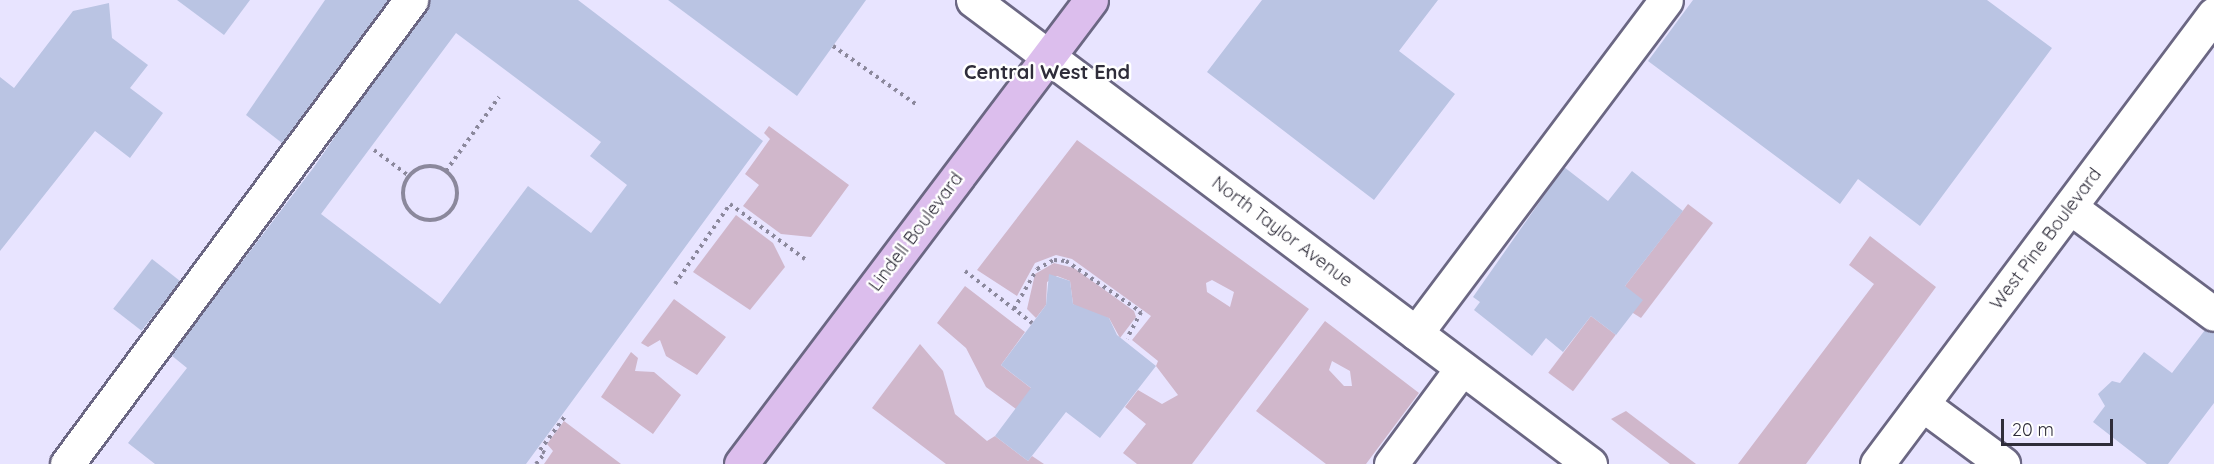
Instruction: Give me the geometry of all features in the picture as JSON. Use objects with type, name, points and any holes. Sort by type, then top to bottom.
[{"type":"main road","name":"Lindell Boulevard","points":[[741,464],[1091,0]]},
{"type":"street","points":[[67,464],[411,0]]},
{"type":"street","name":"North Taylor Avenue","points":[[973,0],[1590,464]]},
{"type":"street","points":[[1416,333],[1666,0]]},
{"type":"street","name":"West Pine Boulevard","points":[[1877,464],[2214,14]]},
{"type":"street","points":[[2070,207],[2214,314]]},
{"type":"street","points":[[1391,464],[1462,368]]},
{"type":"street","points":[[1922,405],[2002,464]]},
{"type":"path","points":[[833,46],[917,105]]},
{"type":"path","points":[[446,171],[499,97]]},
{"type":"path","points":[[374,150],[409,176]]},
{"type":"path","points":[[429,165],[446,171],[458,194],[451,211],[435,220],[410,211],[403,195],[409,176],[429,165]]},
{"type":"path","points":[[675,284],[730,204],[805,259]]},
{"type":"path","points":[[1014,309],[1037,269],[1054,260],[1066,261],[1141,312],[1127,338]]},
{"type":"path","points":[[965,271],[1032,323]]},
{"type":"path","points":[[537,464],[545,453],[540,450],[566,415]]},
{"type":"shaded area","points":[[769,126],[849,185],[811,237],[781,234],[743,206],[759,185],[745,174],[770,139],[764,133]]},
{"type":"shaded area","points":[[1077,140],[1309,309],[1192,464],[1137,464],[1123,453],[1146,424],[1125,407],[1138,390],[1162,404],[1178,395],[1156,366],[1158,361],[1132,340],[1151,316],[1072,259],[1056,255],[1035,263],[1017,296],[977,270]],"holes":[[[1212,280],[1234,292],[1230,307],[1207,292],[1206,283]]]},
{"type":"shaded area","points":[[1688,204],[1713,223],[1641,318],[1633,313],[1625,286]]},
{"type":"shaded area","points":[[736,215],[773,243],[785,267],[750,310],[693,272]]},
{"type":"shaded area","points":[[1870,236],[1936,287],[1806,464],[1738,464],[1874,284],[1849,265]]},
{"type":"shaded area","points":[[1054,263],[1074,268],[1134,311],[1136,317],[1120,338],[1109,318],[1089,316],[1073,304],[1070,281],[1057,276],[1047,282],[1046,305],[1036,318],[1027,309],[1035,274]]},
{"type":"shaded area","points":[[965,286],[1025,332],[1001,365],[1032,389],[1016,409],[986,387],[966,348],[937,323]]},
{"type":"shaded area","points":[[674,299],[726,337],[697,375],[666,356],[660,340],[648,347],[641,343]]},
{"type":"shaded area","points":[[1591,316],[1616,335],[1573,391],[1548,373]]},
{"type":"shaded area","points":[[1325,321],[1419,393],[1366,464],[1326,464],[1256,411]],"holes":[[[1332,361],[1350,371],[1352,386],[1344,386],[1329,370]]]},
{"type":"shaded area","points":[[920,344],[943,371],[955,414],[987,441],[995,436],[1028,461],[1032,456],[1044,464],[946,464],[872,408]]},
{"type":"shaded area","points":[[631,352],[638,358],[635,371],[654,372],[681,395],[653,434],[601,397]]},
{"type":"shaded area","points":[[1626,411],[1696,464],[1670,464],[1611,419]]},
{"type":"shaded area","points":[[564,421],[621,464],[544,464],[553,451],[547,444]]},
{"type":"building","points":[[177,0],[250,0],[224,35]]},
{"type":"building","points":[[325,0],[388,0],[282,143],[246,115]]},
{"type":"building","points":[[429,0],[578,0],[763,141],[526,464],[155,464],[128,443],[187,368],[171,355],[314,167]],"holes":[[[456,33],[601,142],[590,156],[627,185],[591,233],[528,186],[440,304],[321,214]]]},
{"type":"building","points":[[668,0],[866,0],[797,96]]},
{"type":"building","points":[[1262,0],[1438,0],[1399,51],[1455,94],[1374,200],[1207,72]]},
{"type":"building","points":[[1693,0],[1987,0],[2052,48],[1920,226],[1858,179],[1840,204],[1648,61]]},
{"type":"building","points":[[109,3],[112,38],[148,65],[130,88],[163,113],[130,158],[95,131],[0,251],[0,77],[14,88],[73,11]]},
{"type":"building","points":[[1564,167],[1608,201],[1632,171],[1683,211],[1625,286],[1643,300],[1616,335],[1591,316],[1563,352],[1546,338],[1532,356],[1474,310],[1480,302],[1473,297]]},
{"type":"building","points":[[152,259],[180,281],[142,331],[113,309]]},
{"type":"building","points":[[1049,274],[1070,281],[1073,304],[1109,318],[1117,335],[1156,366],[1100,438],[1066,412],[1028,461],[995,436],[1031,388],[1001,365],[1046,305]]},
{"type":"building","points":[[2205,330],[2214,332],[2214,403],[2168,464],[2147,464],[2093,422],[2105,406],[2098,394],[2112,381],[2120,383],[2144,352],[2172,373]]},
{"type":"district","name":"Central West End","points":[[1047,71]]}]
